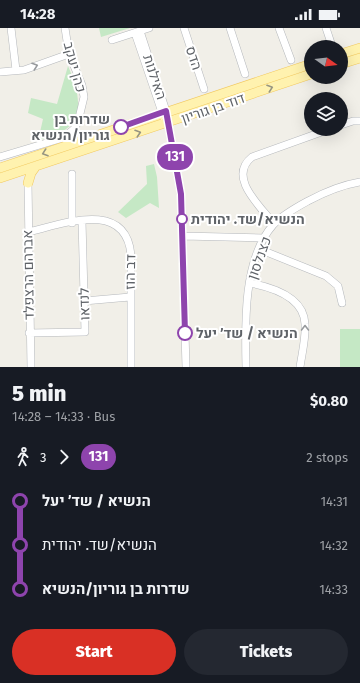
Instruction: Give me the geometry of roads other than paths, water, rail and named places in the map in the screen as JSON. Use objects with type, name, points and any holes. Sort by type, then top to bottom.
[{"type":"main road","points":[[348,52],[360,48]]},
{"type":"main road","points":[[348,62],[360,58]]},
{"type":"main road","name":"דוד בן גוריון","points":[[0,168],[304,66]]},
{"type":"main road","name":"דוד בן גוריון","points":[[0,178],[304,76]]},
{"type":"main road","points":[[28,183],[31,173],[36,166]]},
{"type":"main road","points":[[14,174],[23,176],[28,183]]},
{"type":"street","points":[[11,28],[16,70]]},
{"type":"street","name":"כהן יעקב","points":[[0,157],[63,138],[74,129],[81,114],[84,97],[82,85],[70,54],[65,28]]},
{"type":"street","points":[[112,40],[149,28]]},
{"type":"street","name":"הדס","points":[[184,28],[204,89]]},
{"type":"street","points":[[230,28],[245,74]]},
{"type":"street","points":[[279,28],[291,60]]},
{"type":"street","points":[[326,28],[330,40]]},
{"type":"street","name":"האילנות","points":[[138,32],[167,123],[181,194],[186,367]]},
{"type":"street","points":[[0,72],[24,70],[70,54]]},
{"type":"street","points":[[348,123],[360,121]]},
{"type":"street","points":[[274,224],[244,185],[242,174],[245,163],[252,157],[310,136]]},
{"type":"street","points":[[72,174],[72,223]]},
{"type":"street","name":"כצנלסון","points":[[246,367],[246,313],[250,283],[259,249],[264,238],[274,224],[300,205],[323,193],[346,184],[360,182]]},
{"type":"street","name":"אברהם הרצפלד","points":[[28,183],[29,333],[31,367]]},
{"type":"street","name":"דב הוז","points":[[28,232],[93,218],[110,222],[125,234],[130,243],[131,255],[131,367]]},
{"type":"street","name":"לנדאו","points":[[29,333],[85,332],[82,221]]},
{"type":"street","points":[[183,236],[264,238]]},
{"type":"street","points":[[259,249],[326,276],[338,286],[342,303]]},
{"type":"street","points":[[250,283],[275,289],[294,301],[300,310],[305,319],[306,335],[300,367]]},
{"type":"street","points":[[84,301],[130,297]]},
{"type":"place","name":"שדרות בן גוריון/הנשיא","points":[[121,127]]},
{"type":"place","name":"הנשיא/שד. יהודית","points":[[182,219]]},
{"type":"place","name":"הנשיא / שד׳ יעל","points":[[185,333]]}]
